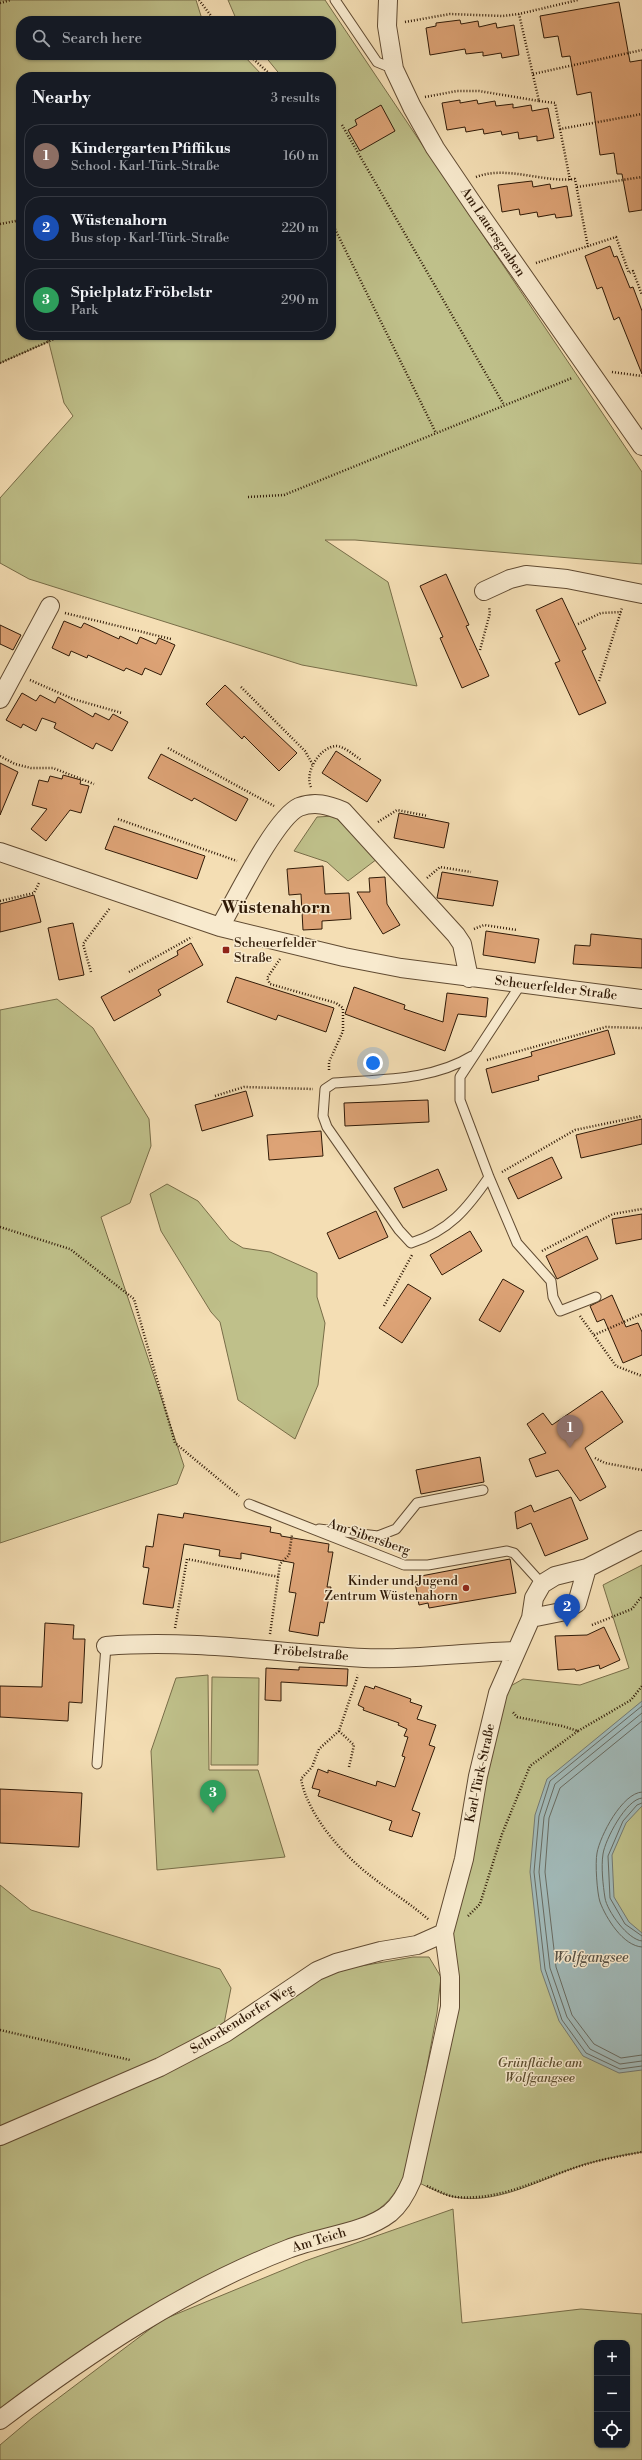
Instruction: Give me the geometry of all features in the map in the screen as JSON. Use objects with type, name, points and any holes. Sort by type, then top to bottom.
[{"type":"street","name":"Am Lauersgraben","points":[[388,0],[387,26],[394,69],[408,101],[435,148],[518,269],[583,374],[642,446]]},
{"type":"street","points":[[484,591],[510,578],[526,575],[567,579],[635,592]]},
{"type":"street","points":[[0,699],[50,606]]},
{"type":"street","points":[[217,926],[255,867],[280,823],[288,814],[299,808],[312,803],[319,804],[343,812],[456,935],[462,944],[469,978]]},
{"type":"street","name":"Scheuerfelder Straße","points":[[0,852],[217,926],[286,943],[401,968],[469,978],[642,999]]},
{"type":"street","points":[[542,1584],[555,1576],[587,1568],[642,1540]]},
{"type":"street","points":[[531,1618],[561,1612],[577,1603],[587,1568]]},
{"type":"street","name":"Karl-Türk-Straße","points":[[444,1933],[464,1859],[479,1769],[498,1693],[531,1618],[534,1598],[542,1584]]},
{"type":"street","name":"Fröbelstraße","points":[[106,1646],[172,1644],[364,1658],[411,1658],[469,1652],[516,1651]]},
{"type":"street","name":"Schorkendorfer Weg","points":[[0,2136],[160,2067],[224,2033],[317,1972],[336,1963],[381,1951],[417,1945],[444,1933]]},
{"type":"street","name":"Am Teich","points":[[0,2420],[42,2388],[162,2309],[267,2257],[306,2242],[377,2221],[391,2212],[405,2196],[412,2180],[450,2007],[450,1977],[444,1933]]},
{"type":"lane","points":[[335,0],[377,62],[394,69]]},
{"type":"lane","points":[[522,984],[472,1056],[460,1077],[460,1100],[488,1177],[517,1243],[551,1281],[553,1297],[560,1311],[596,1297]]},
{"type":"lane","points":[[472,1056],[456,1066],[428,1075],[334,1083],[326,1089],[323,1116],[327,1127],[399,1230],[411,1243],[428,1237],[466,1210],[488,1177]]},
{"type":"lane","points":[[306,1528],[378,1536],[396,1529],[417,1503],[483,1490]]},
{"type":"lane","name":"Am Sibersberg","points":[[249,1504],[306,1528],[404,1565],[428,1565],[507,1551],[514,1553],[542,1584]]},
{"type":"lane","points":[[97,1764],[106,1646]]},
{"type":"path","points":[[0,3],[11,0]]},
{"type":"path","points":[[199,0],[211,16]]},
{"type":"path","points":[[387,26],[450,14],[503,16],[519,14],[578,0]]},
{"type":"path","points":[[519,14],[539,100]]},
{"type":"path","points":[[533,74],[642,50]]},
{"type":"path","points":[[254,60],[268,72]]},
{"type":"path","points":[[408,101],[457,91],[479,91],[555,103],[570,180]]},
{"type":"path","points":[[560,129],[642,114]]},
{"type":"path","points":[[342,125],[504,405]]},
{"type":"path","points":[[461,187],[476,177],[488,173],[570,180],[575,179],[588,247]]},
{"type":"path","points":[[577,187],[642,177]]},
{"type":"path","points":[[0,224],[16,221]]},
{"type":"path","points":[[336,231],[436,433]]},
{"type":"path","points":[[518,269],[616,238],[629,273],[633,271],[642,295]]},
{"type":"path","points":[[0,363],[51,340]]},
{"type":"path","points":[[248,497],[284,495],[583,374],[605,371],[642,376]]},
{"type":"path","points":[[480,650],[490,613],[484,591]]},
{"type":"path","points":[[599,682],[621,612],[635,592]]},
{"type":"path","points":[[50,606],[66,613],[171,639]]},
{"type":"path","points":[[578,624],[601,613],[621,612]]},
{"type":"path","points":[[14,672],[47,689],[122,713]]},
{"type":"path","points":[[241,687],[305,751],[313,765]]},
{"type":"path","points":[[319,804],[309,782],[313,765],[322,752],[335,746],[341,747],[361,760]]},
{"type":"path","points":[[168,748],[288,814]]},
{"type":"path","points":[[0,756],[15,764],[31,768],[53,768],[94,784]]},
{"type":"path","points":[[362,832],[397,810],[428,816]]},
{"type":"path","points":[[118,819],[255,867]]},
{"type":"path","points":[[414,889],[440,867],[471,872]]},
{"type":"path","points":[[0,901],[34,893],[47,868]]},
{"type":"path","points":[[91,972],[83,944],[121,893]]},
{"type":"path","points":[[456,935],[484,925],[517,930]]},
{"type":"path","points":[[130,972],[217,926]]},
{"type":"path","points":[[286,943],[278,962],[266,978],[267,982],[336,1003],[343,1008],[343,1031],[329,1062],[328,1069],[334,1083]]},
{"type":"path","points":[[472,1056],[486,1061],[606,1026],[642,1028]]},
{"type":"path","points":[[215,1096],[244,1087],[326,1089]]},
{"type":"path","points":[[488,1177],[505,1171],[575,1130],[642,1116]]},
{"type":"path","points":[[531,1258],[553,1243],[614,1214],[642,1209]]},
{"type":"path","points":[[0,1227],[70,1249],[134,1299],[175,1443],[249,1504]]},
{"type":"path","points":[[384,1306],[412,1254],[411,1243]]},
{"type":"path","points":[[572,1306],[616,1366],[642,1376]]},
{"type":"path","points":[[594,1335],[642,1314]]},
{"type":"path","points":[[595,1458],[605,1463],[642,1470]]},
{"type":"path","points":[[267,1650],[280,1564],[289,1555],[294,1531],[306,1528]]},
{"type":"path","points":[[172,1644],[187,1559],[279,1577]]},
{"type":"path","points":[[592,1625],[632,1609],[642,1596]]},
{"type":"path","points":[[364,1658],[339,1731],[319,1749],[312,1767],[301,1779],[304,1794],[327,1831],[350,1857],[371,1877],[412,1905],[444,1933],[455,1928],[480,1904],[502,1834],[530,1766],[578,1731],[631,1700],[642,1686]]},
{"type":"path","points":[[498,1693],[517,1717],[562,1726],[578,1731]]},
{"type":"path","points":[[339,1731],[354,1745],[349,1767]]},
{"type":"path","points":[[0,2030],[160,2067]]},
{"type":"path","points":[[412,2180],[454,2197],[484,2197],[533,2185],[575,2168],[604,2159],[642,2152]]},
{"type":"green space","points":[[0,0],[196,0],[201,16],[16,16],[16,60],[248,60],[259,72],[16,72],[16,340],[47,340],[48,342],[0,363]]},
{"type":"green space","points":[[228,0],[325,0],[336,16],[235,16]]},
{"type":"green space","points":[[336,16],[642,472],[642,564],[355,540],[325,540],[388,582],[417,686],[302,665],[29,579],[0,563],[0,498],[73,416],[64,403],[48,340],[336,340],[336,72],[278,72],[268,60],[336,60]]},
{"type":"green space","points":[[334,816],[377,859],[348,881],[327,862],[294,851],[317,817]]},
{"type":"green space","points":[[57,999],[93,1028],[149,1119],[151,1146],[130,1203],[101,1217],[184,1466],[177,1484],[0,1543],[0,1010]]},
{"type":"green space","points":[[167,1184],[198,1201],[230,1240],[243,1248],[270,1252],[317,1273],[317,1297],[325,1323],[318,1385],[295,1439],[238,1400],[220,1322],[211,1312],[161,1231],[150,1194]]},
{"type":"green space","name":"Grünfläche am Wolfgangsee","points":[[642,1565],[642,2152],[608,2158],[582,2165],[531,2185],[500,2195],[469,2199],[449,2196],[412,2180],[450,2007],[444,1933],[498,1693],[523,1679],[580,1685],[629,1668],[603,1585]]},
{"type":"green space","points":[[208,1675],[209,1770],[258,1770],[285,1857],[157,1870],[151,1751],[176,1678]]},
{"type":"green space","points":[[212,1677],[259,1678],[258,1765],[211,1765]]},
{"type":"green space","points":[[0,1885],[31,1910],[220,1969],[231,1988],[224,2024],[162,2062],[0,2134]]},
{"type":"green space","points":[[413,1957],[429,1957],[441,1977],[437,2013],[408,2168],[395,2192],[390,2198],[380,2208],[364,2219],[158,2304],[86,2347],[0,2413],[0,2143],[318,1978],[355,1967]]},
{"type":"green space","points":[[453,2209],[462,2323],[581,2309],[642,2314],[642,2460],[0,2460],[0,2445],[32,2418],[162,2320],[305,2261]]},
{"type":"water","name":"Wolfgangsee","points":[[642,1701],[642,1806],[626,1823],[612,1855],[614,1897],[629,1922],[642,1933],[642,2070],[619,2073],[583,2056],[559,2021],[541,1970],[530,1872],[535,1815],[547,1779]]},
{"type":"building","points":[[619,2],[630,62],[642,60],[642,210],[629,212],[622,174],[617,174],[614,153],[600,155],[591,92],[577,95],[570,56],[562,57],[558,36],[544,38],[540,16]]},
{"type":"building","points":[[460,20],[461,24],[478,21],[479,27],[496,23],[497,28],[514,25],[519,55],[502,58],[501,53],[483,56],[483,52],[466,54],[465,49],[430,55],[426,28],[436,26],[436,23]]},
{"type":"building","points":[[460,100],[460,103],[477,100],[478,104],[495,101],[496,106],[513,104],[513,108],[531,105],[532,111],[548,108],[554,138],[537,141],[537,136],[519,139],[518,132],[502,135],[501,131],[484,134],[483,129],[466,132],[465,127],[447,130],[442,103]]},
{"type":"building","points":[[381,105],[395,131],[360,151],[348,130],[357,125],[355,120]]},
{"type":"building","points":[[532,181],[533,187],[550,184],[551,189],[567,186],[572,216],[556,218],[555,214],[538,217],[537,212],[520,215],[519,209],[502,212],[498,185]]},
{"type":"building","points":[[610,246],[614,257],[617,256],[630,288],[633,287],[642,311],[642,374],[619,317],[614,320],[602,287],[597,289],[585,256]]},
{"type":"building","points":[[446,574],[469,625],[466,626],[489,676],[462,688],[440,638],[443,637],[420,586]]},
{"type":"building","points":[[562,598],[586,649],[582,651],[606,703],[579,715],[555,663],[560,661],[536,610]]},
{"type":"building","points":[[64,621],[81,628],[84,623],[119,639],[120,636],[137,644],[140,637],[156,644],[159,638],[175,645],[161,675],[145,668],[142,675],[126,668],[124,671],[88,655],[87,658],[71,651],[69,656],[52,648]]},
{"type":"building","points":[[0,625],[21,635],[13,650],[0,644]]},
{"type":"building","points":[[225,685],[297,753],[279,771],[244,736],[242,739],[206,704]]},
{"type":"building","points":[[22,693],[36,701],[40,695],[55,703],[58,697],[93,717],[95,713],[109,720],[113,714],[128,722],[112,751],[96,743],[93,749],[54,728],[56,723],[42,718],[36,731],[23,724],[21,728],[6,720]]},
{"type":"building","points":[[336,751],[381,780],[367,802],[322,773]]},
{"type":"building","points":[[161,754],[248,799],[236,821],[194,798],[192,801],[148,778]]},
{"type":"building","points":[[0,763],[18,772],[0,815]]},
{"type":"building","points":[[63,775],[81,780],[80,784],[89,786],[81,813],[70,810],[46,841],[31,829],[47,809],[32,805],[39,780],[48,782],[50,776],[62,779]]},
{"type":"building","points":[[399,813],[449,823],[444,848],[394,838]]},
{"type":"building","points":[[114,826],[205,856],[197,879],[105,849]]},
{"type":"building","points":[[323,866],[325,894],[349,893],[351,919],[322,921],[322,929],[303,930],[301,894],[289,895],[287,869]]},
{"type":"building","points":[[442,872],[498,881],[493,906],[437,898]]},
{"type":"building","points":[[385,877],[387,904],[400,925],[383,934],[357,892],[370,892],[369,878]]},
{"type":"building","points":[[34,895],[41,922],[0,932],[0,904]]},
{"type":"building","points":[[73,923],[84,975],[59,980],[48,928]]},
{"type":"building","points":[[486,931],[539,939],[535,963],[483,955]]},
{"type":"building","points":[[591,934],[642,939],[642,968],[573,964],[575,945],[590,946]]},
{"type":"building","points":[[191,943],[203,965],[158,990],[161,995],[114,1021],[101,997],[178,955],[177,951]]},
{"type":"building","points":[[236,977],[334,1008],[326,1032],[278,1015],[276,1020],[227,1002]]},
{"type":"building","points":[[354,987],[405,1005],[404,1009],[443,1022],[447,993],[488,998],[486,1017],[458,1014],[445,1051],[345,1014]]},
{"type":"building","points":[[608,1030],[615,1054],[538,1076],[539,1080],[492,1093],[486,1069],[532,1056],[531,1052]]},
{"type":"building","points":[[246,1091],[253,1116],[202,1131],[195,1105]]},
{"type":"building","points":[[428,1100],[429,1122],[345,1126],[344,1103]]},
{"type":"building","points":[[642,1119],[642,1144],[581,1158],[576,1135]]},
{"type":"building","points":[[321,1131],[323,1156],[269,1160],[267,1135]]},
{"type":"building","points":[[552,1157],[562,1178],[518,1199],[508,1178]]},
{"type":"building","points":[[438,1169],[447,1190],[403,1208],[394,1188]]},
{"type":"building","points":[[376,1211],[388,1237],[339,1259],[327,1233]]},
{"type":"building","points":[[642,1214],[642,1239],[616,1244],[612,1219]]},
{"type":"building","points":[[470,1231],[482,1251],[442,1275],[430,1255]]},
{"type":"building","points":[[587,1236],[598,1259],[557,1279],[546,1256]]},
{"type":"building","points":[[503,1279],[524,1291],[500,1332],[479,1320]]},
{"type":"building","points":[[408,1284],[431,1298],[402,1343],[379,1328]]},
{"type":"building","points":[[612,1295],[626,1327],[638,1323],[642,1332],[642,1355],[623,1363],[604,1319],[597,1322],[590,1306]]},
{"type":"building","points":[[602,1391],[623,1422],[585,1448],[606,1487],[580,1501],[558,1470],[536,1477],[529,1459],[546,1453],[527,1424],[543,1413],[552,1425]]},
{"type":"building","points":[[480,1457],[484,1482],[421,1494],[416,1470]]},
{"type":"building","points":[[571,1497],[588,1539],[545,1556],[531,1523],[517,1529],[515,1512],[531,1505],[534,1512]]},
{"type":"building","points":[[184,1513],[271,1527],[270,1532],[281,1534],[281,1536],[329,1544],[328,1552],[333,1552],[327,1587],[331,1587],[324,1623],[320,1622],[318,1636],[289,1631],[296,1593],[289,1592],[294,1563],[241,1553],[241,1559],[219,1556],[220,1550],[184,1544],[173,1608],[143,1604],[149,1568],[143,1567],[146,1546],[153,1547],[158,1514],[183,1518]]},
{"type":"building","name":"Kinder und Jugend Zentrum Wüstenahorn","points":[[510,1559],[516,1593],[429,1608],[428,1603],[419,1605],[415,1582],[422,1581],[421,1576]]},
{"type":"building","points":[[45,1623],[74,1625],[73,1639],[85,1639],[82,1703],[69,1702],[68,1721],[0,1717],[0,1686],[42,1687]]},
{"type":"building","points":[[604,1627],[620,1660],[600,1669],[599,1665],[576,1671],[575,1669],[558,1670],[555,1636],[587,1635]]},
{"type":"building","points":[[299,1667],[348,1669],[347,1686],[281,1682],[281,1701],[265,1700],[266,1668],[299,1670]]},
{"type":"building","points":[[365,1686],[374,1689],[375,1686],[411,1699],[410,1702],[422,1706],[417,1719],[436,1725],[429,1745],[435,1747],[412,1810],[420,1813],[412,1837],[389,1830],[392,1821],[318,1796],[320,1790],[312,1788],[318,1769],[328,1773],[328,1770],[376,1786],[377,1781],[395,1787],[405,1757],[402,1756],[408,1737],[404,1736],[407,1729],[398,1725],[399,1723],[363,1710],[364,1708],[358,1705]]},
{"type":"building","points":[[0,1789],[82,1793],[79,1847],[0,1843]]},
{"type":"place","name":"Scheuerfelder Straße","points":[[226,950]]},
{"type":"place","name":"Kindergarten Pfiffikus","points":[[570,1448]]},
{"type":"place","name":"Kinder und Jugend Zentrum Wüstenahorn","points":[[466,1588]]},
{"type":"place","name":"Wüstenahorn","points":[[567,1627]]},
{"type":"place","name":"Spielplatz Fröbelstr","points":[[213,1813]]},
{"type":"district","name":"Wüstenahorn","points":[[276,908]]}]
